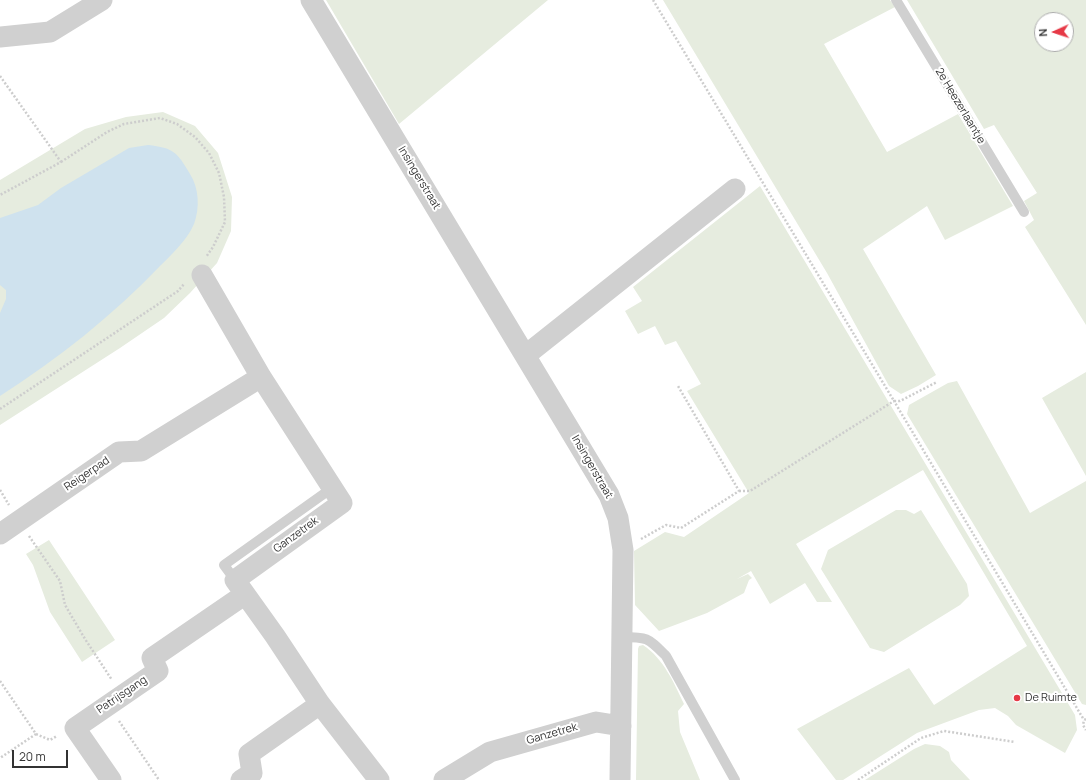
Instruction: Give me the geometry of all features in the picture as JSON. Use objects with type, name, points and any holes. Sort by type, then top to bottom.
[{"type":"street","points":[[0,37],[50,32],[102,0]]},
{"type":"street","name":"Insingerstraat","points":[[311,0],[609,495],[618,518],[623,550],[620,780]]},
{"type":"street","points":[[526,356],[735,190]]},
{"type":"street","name":"Ganzetrek","points":[[198,272],[261,376],[342,503],[240,587]]},
{"type":"street","name":"Reigerpad","points":[[0,534],[119,452],[141,451],[261,376]]},
{"type":"street","points":[[240,587],[275,636],[320,704],[379,780]]},
{"type":"street","name":"Patrijsgang","points":[[111,780],[75,728],[158,671],[152,658],[240,587]]},
{"type":"street","points":[[241,780],[252,773],[249,754],[320,704]]},
{"type":"street","name":"Ganzetrek","points":[[444,780],[490,752],[596,722],[621,726]]},
{"type":"lane","name":"2e Heezerlaantje","points":[[896,0],[1024,212]]},
{"type":"lane","points":[[622,637],[643,637],[652,642],[666,656],[735,780]]},
{"type":"path","points":[[653,0],[1085,720],[1083,725],[1086,730]]},
{"type":"path","points":[[0,76],[61,162]]},
{"type":"path","points":[[0,195],[61,162],[107,132],[124,124],[160,118],[177,124],[195,137],[209,153],[219,173],[224,196],[225,222],[213,247],[198,272],[178,291],[0,409]]},
{"type":"path","points":[[623,550],[666,525],[681,528],[739,491],[750,491],[894,401],[900,401],[937,382]]},
{"type":"path","points":[[678,386],[739,491]]},
{"type":"path","points":[[19,521],[60,581],[65,605],[85,639],[115,700],[159,780]]},
{"type":"path","points":[[0,681],[36,734],[0,758]]},
{"type":"path","points":[[858,780],[921,738],[944,732],[1015,742]]},
{"type":"shaded area","points":[[326,0],[548,0],[399,124]]},
{"type":"shaded area","points":[[663,0],[890,0],[895,7],[824,44],[887,152],[958,114],[1013,206],[945,240],[927,206],[863,249],[936,375],[901,394],[889,386],[827,273]]},
{"type":"shaded area","points":[[907,0],[1086,0],[1086,325],[1025,227],[1034,220],[1024,201],[1037,193],[994,125],[984,129]]},
{"type":"shaded area","points":[[163,112],[195,126],[218,153],[232,197],[231,231],[217,263],[190,293],[164,318],[0,425],[0,180],[85,129],[126,117]]},
{"type":"shaded area","points":[[760,186],[1075,715],[1077,730],[1065,753],[1016,725],[1008,716],[995,708],[979,710],[917,733],[843,780],[836,780],[797,729],[909,668],[934,705],[1027,646],[923,470],[796,544],[832,602],[817,602],[805,583],[770,604],[751,571],[737,579],[748,574],[752,578],[749,580],[744,593],[707,613],[659,631],[635,605],[634,551],[665,532],[684,537],[749,493],[687,391],[701,384],[676,341],[665,345],[655,326],[638,334],[625,311],[642,301],[633,287]]},
{"type":"shaded area","points":[[1086,372],[1086,476],[1042,398]]},
{"type":"shaded area","points":[[957,381],[1030,513],[1086,481],[1086,705],[1082,704],[907,414],[909,405],[948,383]]},
{"type":"shaded area","points":[[896,510],[906,510],[914,514],[921,510],[967,584],[969,596],[960,605],[884,652],[870,648],[821,569],[828,550]]},
{"type":"shaded area","points":[[49,540],[115,640],[82,662],[50,612],[33,565],[26,554]]},
{"type":"shaded area","points":[[643,645],[663,664],[684,704],[678,711],[680,732],[700,780],[636,780],[638,649],[639,646]]},
{"type":"shaded area","points":[[925,744],[940,746],[949,752],[951,760],[970,780],[865,780],[914,749]]},
{"type":"water","points":[[148,145],[164,148],[174,152],[182,161],[193,180],[197,192],[198,205],[196,218],[191,230],[169,257],[104,319],[43,367],[0,396],[0,313],[6,299],[6,290],[0,285],[0,218],[38,205],[61,188],[129,148]]},
{"type":"place","name":"De Ruimte","points":[[1017,698]]}]
